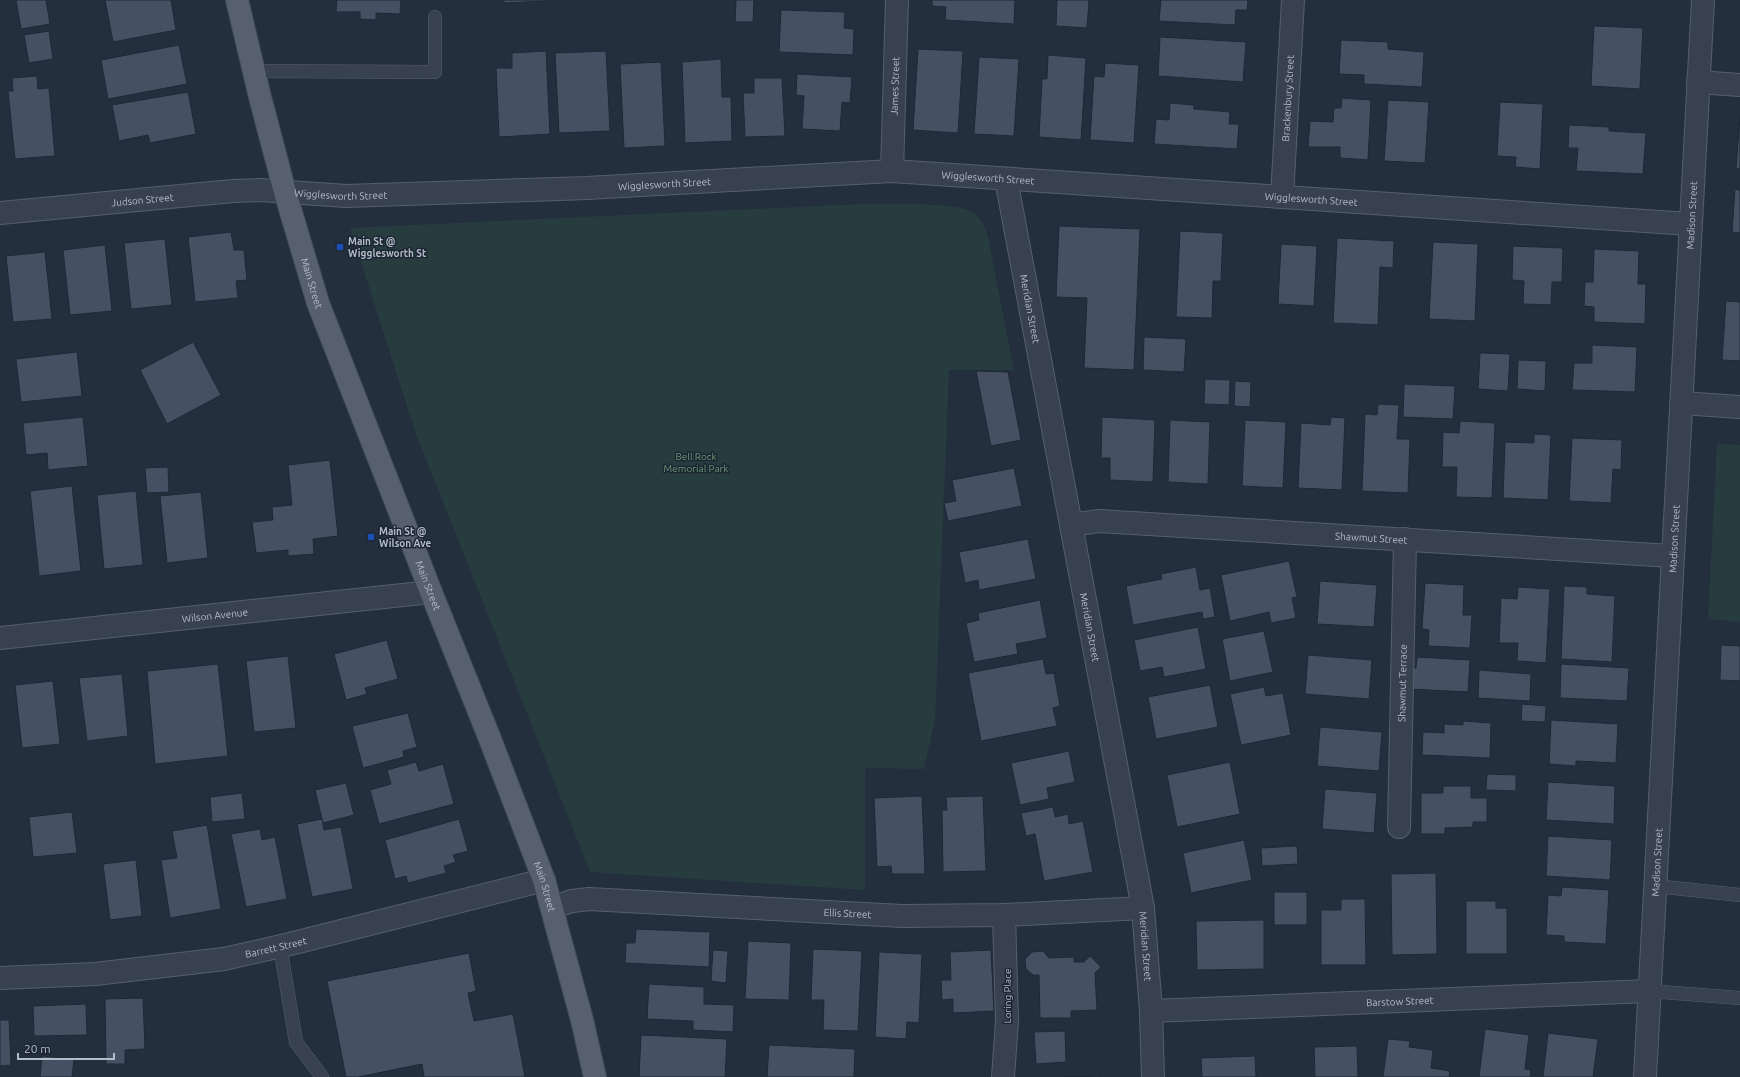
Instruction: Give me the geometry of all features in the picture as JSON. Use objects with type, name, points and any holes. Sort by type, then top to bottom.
[{"type":"main road","name":"Main Street","points":[[237,0],[285,192],[318,303],[430,592],[490,738],[544,880],[553,907],[595,1077]]},
{"type":"street","name":"James Street","points":[[892,171],[897,0]]},
{"type":"street","name":"Brackenbury Street","points":[[1282,197],[1293,0]]},
{"type":"street","name":"Madison Street","points":[[1645,1077],[1672,556],[1682,403],[1690,224],[1704,0]]},
{"type":"street","points":[[1698,82],[1740,85]]},
{"type":"street","name":"Wigglesworth Street","points":[[285,192],[346,196],[455,193],[587,188],[892,171],[1690,224]]},
{"type":"street","name":"Meridian Street","points":[[1006,179],[1072,525],[1142,908],[1151,1011],[1153,1077]]},
{"type":"street","name":"Judson Street","points":[[0,213],[230,191],[285,192]]},
{"type":"street","points":[[1682,403],[1740,407]]},
{"type":"street","name":"Shawmut Street","points":[[1072,525],[1099,521],[1672,556]]},
{"type":"street","name":"Shawmut Terrace","points":[[1399,827],[1405,539]]},
{"type":"street","name":"Wilson Avenue","points":[[0,638],[430,592]]},
{"type":"street","name":"Barrett Street","points":[[0,978],[49,977],[140,970],[224,959],[544,880]]},
{"type":"street","name":"Ellis Street","points":[[553,907],[572,901],[589,899],[902,916],[1004,915],[1142,908]]},
{"type":"street","name":"Loring Place","points":[[1003,1077],[1007,1021],[1007,970],[1004,915]]},
{"type":"street","name":"Barstow Street","points":[[1151,1011],[1649,991]]},
{"type":"lane","points":[[254,71],[435,72],[435,17]]},
{"type":"lane","points":[[1655,886],[1740,895]]},
{"type":"lane","points":[[280,946],[296,1042],[322,1077]]},
{"type":"lane","points":[[1649,991],[1740,998]]},
{"type":"green space","name":"Bell Rock Memorial Park","points":[[862,204],[935,205],[963,209],[972,212],[978,217],[986,230],[988,237],[1014,370],[949,370],[935,720],[924,769],[865,768],[865,890],[590,872],[416,434],[350,228]]},
{"type":"green space","points":[[1717,444],[1740,445],[1740,622],[1708,619]]},
{"type":"building","points":[[16,0],[46,0],[50,24],[21,29]]},
{"type":"building","points":[[105,0],[171,0],[176,30],[113,42]]},
{"type":"building","points":[[337,0],[401,0],[400,14],[376,13],[376,20],[360,19],[360,12],[336,12]]},
{"type":"building","points":[[504,0],[547,0],[547,1],[504,3]]},
{"type":"building","points":[[736,0],[754,0],[753,22],[735,22]]},
{"type":"building","points":[[932,0],[1015,0],[1014,24],[945,20],[946,7],[932,6]]},
{"type":"building","points":[[1057,0],[1089,0],[1087,28],[1056,26]]},
{"type":"building","points":[[1161,0],[1248,0],[1247,10],[1236,10],[1235,25],[1159,21]]},
{"type":"building","points":[[781,10],[845,12],[844,28],[854,29],[853,55],[779,52]]},
{"type":"building","points":[[1594,26],[1643,28],[1640,89],[1591,86]]},
{"type":"building","points":[[49,31],[53,59],[29,63],[24,35]]},
{"type":"building","points":[[1160,37],[1246,42],[1243,82],[1158,76]]},
{"type":"building","points":[[1341,40],[1388,42],[1388,49],[1424,52],[1422,87],[1364,84],[1364,75],[1339,74]]},
{"type":"building","points":[[179,45],[187,84],[108,99],[101,60]]},
{"type":"building","points":[[918,49],[963,51],[958,133],[913,130]]},
{"type":"building","points":[[546,51],[550,134],[499,137],[496,68],[512,68],[512,53]]},
{"type":"building","points":[[606,51],[610,131],[559,133],[555,53]]},
{"type":"building","points":[[1048,55],[1086,58],[1081,140],[1039,137],[1042,79],[1047,79]]},
{"type":"building","points":[[979,57],[1019,59],[1014,136],[974,134]]},
{"type":"building","points":[[721,59],[722,97],[731,97],[732,141],[685,143],[682,62]]},
{"type":"building","points":[[661,62],[665,146],[624,148],[620,64]]},
{"type":"building","points":[[1105,63],[1139,65],[1134,143],[1090,140],[1094,76],[1104,77]]},
{"type":"building","points":[[797,74],[852,77],[850,103],[842,102],[840,131],[802,129],[804,96],[796,95]]},
{"type":"building","points":[[37,76],[38,89],[49,88],[55,156],[15,159],[8,91],[13,91],[12,78]]},
{"type":"building","points":[[754,78],[782,78],[785,136],[745,137],[743,93],[754,93]]},
{"type":"building","points":[[188,92],[196,134],[150,143],[148,135],[119,141],[112,105]]},
{"type":"building","points":[[1342,98],[1371,100],[1368,160],[1340,158],[1340,147],[1308,147],[1310,121],[1333,122],[1334,108],[1341,108]]},
{"type":"building","points":[[1388,100],[1429,102],[1425,163],[1384,161]]},
{"type":"building","points":[[1500,102],[1543,104],[1540,169],[1515,167],[1516,157],[1497,156]]},
{"type":"building","points":[[1170,103],[1194,105],[1194,109],[1230,112],[1229,124],[1239,124],[1237,149],[1154,144],[1156,119],[1169,120]]},
{"type":"building","points":[[1740,117],[1740,169],[1736,168]]},
{"type":"building","points":[[1569,125],[1609,127],[1609,131],[1646,133],[1643,174],[1576,171],[1578,148],[1568,148]]},
{"type":"building","points":[[1735,189],[1740,190],[1740,233],[1732,232]]},
{"type":"building","points":[[1059,226],[1140,229],[1134,370],[1084,368],[1087,298],[1056,297]]},
{"type":"building","points":[[1180,231],[1223,233],[1221,281],[1213,281],[1212,318],[1176,317]]},
{"type":"building","points":[[231,232],[234,250],[244,250],[247,280],[236,281],[238,298],[195,302],[188,237]]},
{"type":"building","points":[[1337,238],[1394,241],[1393,268],[1380,267],[1378,325],[1333,323]]},
{"type":"building","points":[[165,239],[172,305],[131,309],[124,243]]},
{"type":"building","points":[[1433,242],[1478,244],[1475,321],[1429,319]]},
{"type":"building","points":[[1281,244],[1317,246],[1314,306],[1278,304]]},
{"type":"building","points":[[105,245],[112,311],[70,315],[63,250]]},
{"type":"building","points":[[1513,246],[1563,248],[1562,282],[1552,282],[1551,305],[1523,304],[1524,281],[1512,280]]},
{"type":"building","points":[[1594,249],[1639,251],[1638,284],[1646,284],[1645,324],[1594,322],[1594,307],[1584,306],[1585,282],[1593,282]]},
{"type":"building","points":[[45,252],[52,319],[13,322],[6,256]]},
{"type":"building","points":[[1726,301],[1740,302],[1740,361],[1722,360]]},
{"type":"building","points":[[1144,337],[1186,339],[1184,372],[1143,370]]},
{"type":"building","points":[[193,342],[221,395],[167,424],[140,370]]},
{"type":"building","points":[[1592,345],[1637,347],[1635,392],[1572,390],[1574,363],[1592,363]]},
{"type":"building","points":[[77,352],[82,396],[21,402],[16,359]]},
{"type":"building","points":[[1480,353],[1510,354],[1508,391],[1478,389]]},
{"type":"building","points":[[1518,360],[1546,361],[1545,391],[1517,389]]},
{"type":"building","points":[[976,371],[1008,372],[1021,440],[991,446]]},
{"type":"building","points":[[1205,379],[1230,380],[1229,405],[1204,404]]},
{"type":"building","points":[[1235,381],[1251,382],[1250,407],[1234,406]]},
{"type":"building","points":[[1404,384],[1455,386],[1453,419],[1403,417]]},
{"type":"building","points":[[1378,404],[1399,405],[1397,439],[1410,439],[1408,493],[1362,491],[1365,414],[1377,415]]},
{"type":"building","points":[[83,417],[88,466],[48,470],[47,453],[26,455],[23,423]]},
{"type":"building","points":[[1102,417],[1155,420],[1153,482],[1110,480],[1110,458],[1101,458]]},
{"type":"building","points":[[1331,417],[1345,418],[1342,490],[1298,488],[1301,423],[1330,425]]},
{"type":"building","points":[[1170,420],[1210,422],[1208,484],[1168,482]]},
{"type":"building","points":[[1245,420],[1286,422],[1283,488],[1242,486]]},
{"type":"building","points":[[1460,421],[1495,423],[1492,498],[1456,497],[1457,467],[1442,467],[1443,432],[1459,433]]},
{"type":"building","points":[[1534,434],[1551,435],[1548,500],[1503,498],[1505,442],[1534,443]]},
{"type":"building","points":[[1572,438],[1622,440],[1621,470],[1613,469],[1611,503],[1569,501]]},
{"type":"building","points":[[330,460],[338,536],[313,539],[314,554],[288,556],[288,550],[256,553],[252,522],[273,520],[272,507],[292,505],[288,465]]},
{"type":"building","points":[[168,467],[169,492],[147,493],[145,468]]},
{"type":"building","points":[[1014,468],[1022,506],[948,521],[944,503],[956,501],[952,480]]},
{"type":"building","points":[[72,486],[81,571],[39,576],[30,491]]},
{"type":"building","points":[[136,491],[143,565],[104,569],[97,495]]},
{"type":"building","points":[[201,492],[208,558],[167,563],[160,496]]},
{"type":"building","points":[[1028,539],[1036,579],[979,590],[978,580],[965,583],[959,552]]},
{"type":"building","points":[[1289,561],[1297,597],[1292,598],[1296,618],[1271,623],[1269,612],[1230,621],[1221,575]]},
{"type":"building","points":[[1196,567],[1200,590],[1210,588],[1215,617],[1203,619],[1202,612],[1133,625],[1126,586],[1162,579],[1161,574]]},
{"type":"building","points":[[1320,581],[1377,585],[1374,627],[1317,624]]},
{"type":"building","points":[[1425,583],[1464,585],[1463,615],[1472,615],[1470,648],[1428,646],[1429,630],[1422,629]]},
{"type":"building","points":[[1564,586],[1587,587],[1587,594],[1615,596],[1612,662],[1561,659]]},
{"type":"building","points":[[1518,587],[1550,589],[1546,663],[1517,661],[1518,643],[1499,643],[1501,598],[1517,599]]},
{"type":"building","points":[[1040,600],[1047,638],[1016,644],[1018,654],[974,662],[966,623],[979,620],[978,613]]},
{"type":"building","points":[[1198,627],[1206,669],[1164,677],[1162,667],[1140,671],[1134,640]]},
{"type":"building","points":[[1264,631],[1273,672],[1230,681],[1222,639]]},
{"type":"building","points":[[387,640],[398,679],[365,688],[367,694],[346,700],[334,654]]},
{"type":"building","points":[[1721,645],[1740,646],[1740,681],[1720,680]]},
{"type":"building","points":[[1308,655],[1372,660],[1369,699],[1305,694]]},
{"type":"building","points":[[288,656],[296,728],[254,732],[246,661]]},
{"type":"building","points":[[1417,657],[1470,660],[1468,692],[1410,689],[1411,668],[1416,668]]},
{"type":"building","points":[[1043,659],[1046,674],[1054,673],[1060,706],[1053,708],[1057,726],[981,741],[968,673]]},
{"type":"building","points":[[218,664],[228,756],[155,764],[147,671]]},
{"type":"building","points":[[1561,664],[1629,668],[1627,701],[1560,698]]},
{"type":"building","points":[[1479,670],[1531,674],[1530,701],[1478,698]]},
{"type":"building","points":[[122,674],[128,736],[87,741],[79,678]]},
{"type":"building","points":[[53,681],[60,744],[22,748],[15,685]]},
{"type":"building","points":[[1210,685],[1218,727],[1156,739],[1148,697]]},
{"type":"building","points":[[1264,687],[1266,696],[1283,693],[1291,735],[1241,745],[1230,694]]},
{"type":"building","points":[[1522,704],[1546,706],[1545,722],[1521,721]]},
{"type":"building","points":[[408,713],[417,747],[403,751],[404,757],[363,768],[352,726]]},
{"type":"building","points":[[1551,720],[1618,724],[1616,763],[1576,761],[1576,766],[1549,764]]},
{"type":"building","points":[[1463,721],[1491,723],[1490,758],[1422,755],[1423,732],[1444,733],[1444,724],[1463,725]]},
{"type":"building","points":[[1320,727],[1382,732],[1379,771],[1317,766]]},
{"type":"building","points":[[1069,751],[1075,782],[1047,788],[1049,799],[1020,805],[1011,763]]},
{"type":"building","points":[[416,762],[419,771],[443,764],[454,804],[379,824],[370,790],[391,784],[387,770]]},
{"type":"building","points":[[1230,762],[1240,814],[1177,827],[1167,775]]},
{"type":"building","points":[[1487,774],[1516,775],[1516,791],[1486,790]]},
{"type":"building","points":[[1548,782],[1615,786],[1614,824],[1546,820]]},
{"type":"building","points":[[346,783],[354,815],[323,823],[315,790]]},
{"type":"building","points":[[1443,786],[1471,786],[1471,798],[1487,798],[1487,822],[1473,822],[1473,827],[1445,828],[1445,834],[1421,834],[1421,793],[1443,793]]},
{"type":"building","points":[[1325,789],[1377,793],[1374,833],[1322,829]]},
{"type":"building","points":[[242,793],[245,819],[212,822],[210,797]]},
{"type":"building","points":[[922,796],[925,874],[892,874],[891,866],[877,867],[874,798]]},
{"type":"building","points":[[983,796],[986,871],[943,872],[942,810],[947,810],[946,797]]},
{"type":"building","points":[[1053,807],[1055,817],[1068,814],[1069,824],[1083,821],[1093,872],[1044,881],[1035,834],[1026,836],[1021,813]]},
{"type":"building","points":[[72,812],[77,853],[33,857],[29,817]]},
{"type":"building","points":[[322,819],[324,830],[341,827],[353,889],[312,897],[297,824]]},
{"type":"building","points":[[459,819],[468,851],[453,855],[456,862],[444,866],[446,873],[408,883],[406,876],[395,879],[385,840]]},
{"type":"building","points":[[207,825],[221,909],[170,918],[161,860],[177,858],[172,831]]},
{"type":"building","points":[[260,829],[262,840],[275,837],[287,899],[246,907],[231,834]]},
{"type":"building","points":[[1548,836],[1612,840],[1610,880],[1546,876]]},
{"type":"building","points":[[1244,840],[1252,880],[1191,893],[1183,853]]},
{"type":"building","points":[[1297,846],[1298,864],[1262,866],[1261,848]]},
{"type":"building","points":[[136,860],[142,916],[110,920],[103,864]]},
{"type":"building","points":[[1436,873],[1437,954],[1392,955],[1391,874]]},
{"type":"building","points":[[1562,887],[1609,890],[1606,944],[1564,942],[1564,936],[1546,935],[1548,895],[1561,896]]},
{"type":"building","points":[[1274,892],[1307,892],[1307,925],[1274,925]]},
{"type":"building","points":[[1341,899],[1365,899],[1366,965],[1321,965],[1321,910],[1341,910]]},
{"type":"building","points":[[1466,901],[1496,901],[1496,908],[1507,908],[1507,954],[1466,954]]},
{"type":"building","points":[[1264,920],[1264,969],[1197,970],[1196,921]]},
{"type":"building","points":[[636,929],[710,932],[709,967],[625,963],[626,943],[635,943]]},
{"type":"building","points":[[748,941],[791,943],[789,1000],[745,999]]},
{"type":"building","points":[[813,949],[862,951],[858,1031],[823,1030],[824,1000],[811,1000]]},
{"type":"building","points":[[713,950],[728,951],[726,983],[711,981]]},
{"type":"building","points":[[991,950],[994,1011],[953,1013],[953,999],[942,1000],[941,980],[951,980],[950,952]]},
{"type":"building","points":[[1043,951],[1049,958],[1074,957],[1074,962],[1084,962],[1090,956],[1101,967],[1095,973],[1097,1010],[1071,1011],[1071,1018],[1040,1018],[1039,975],[1033,975],[1026,969],[1025,959],[1032,952]]},
{"type":"building","points":[[879,952],[922,954],[919,1023],[907,1022],[906,1039],[875,1037]]},
{"type":"building","points":[[469,953],[476,991],[468,993],[474,1021],[513,1014],[525,1077],[424,1077],[422,1064],[358,1077],[346,1077],[327,981]]},
{"type":"building","points":[[649,984],[704,987],[704,1004],[734,1005],[733,1032],[693,1030],[693,1021],[647,1019]]},
{"type":"building","points":[[143,998],[145,1049],[125,1050],[125,1064],[106,1064],[105,999]]},
{"type":"building","points":[[86,1004],[87,1035],[34,1036],[33,1006]]},
{"type":"building","points":[[0,1020],[9,1020],[11,1065],[0,1066]]},
{"type":"building","points":[[1485,1029],[1529,1035],[1525,1069],[1531,1070],[1530,1077],[1479,1077]]},
{"type":"building","points":[[1065,1031],[1066,1062],[1036,1064],[1034,1032]]},
{"type":"building","points":[[1548,1033],[1598,1039],[1593,1077],[1543,1077]]},
{"type":"building","points":[[641,1035],[727,1039],[725,1077],[639,1077]]},
{"type":"building","points":[[1388,1039],[1410,1041],[1409,1047],[1433,1050],[1431,1068],[1450,1071],[1449,1077],[1383,1077]]},
{"type":"building","points":[[769,1045],[855,1049],[854,1077],[767,1077]]},
{"type":"building","points":[[1357,1046],[1358,1077],[1315,1077],[1314,1047]]},
{"type":"building","points":[[42,1056],[74,1059],[72,1077],[40,1077]]},
{"type":"building","points":[[1255,1056],[1256,1077],[1202,1077],[1201,1058]]},
{"type":"building","points":[[1100,1076],[1100,1077],[1065,1077]]},
{"type":"place","name":"Main St @ Wigglesworth St","points":[[340,247]]},
{"type":"place","name":"Main St @ Wilson Ave","points":[[371,537]]}]
